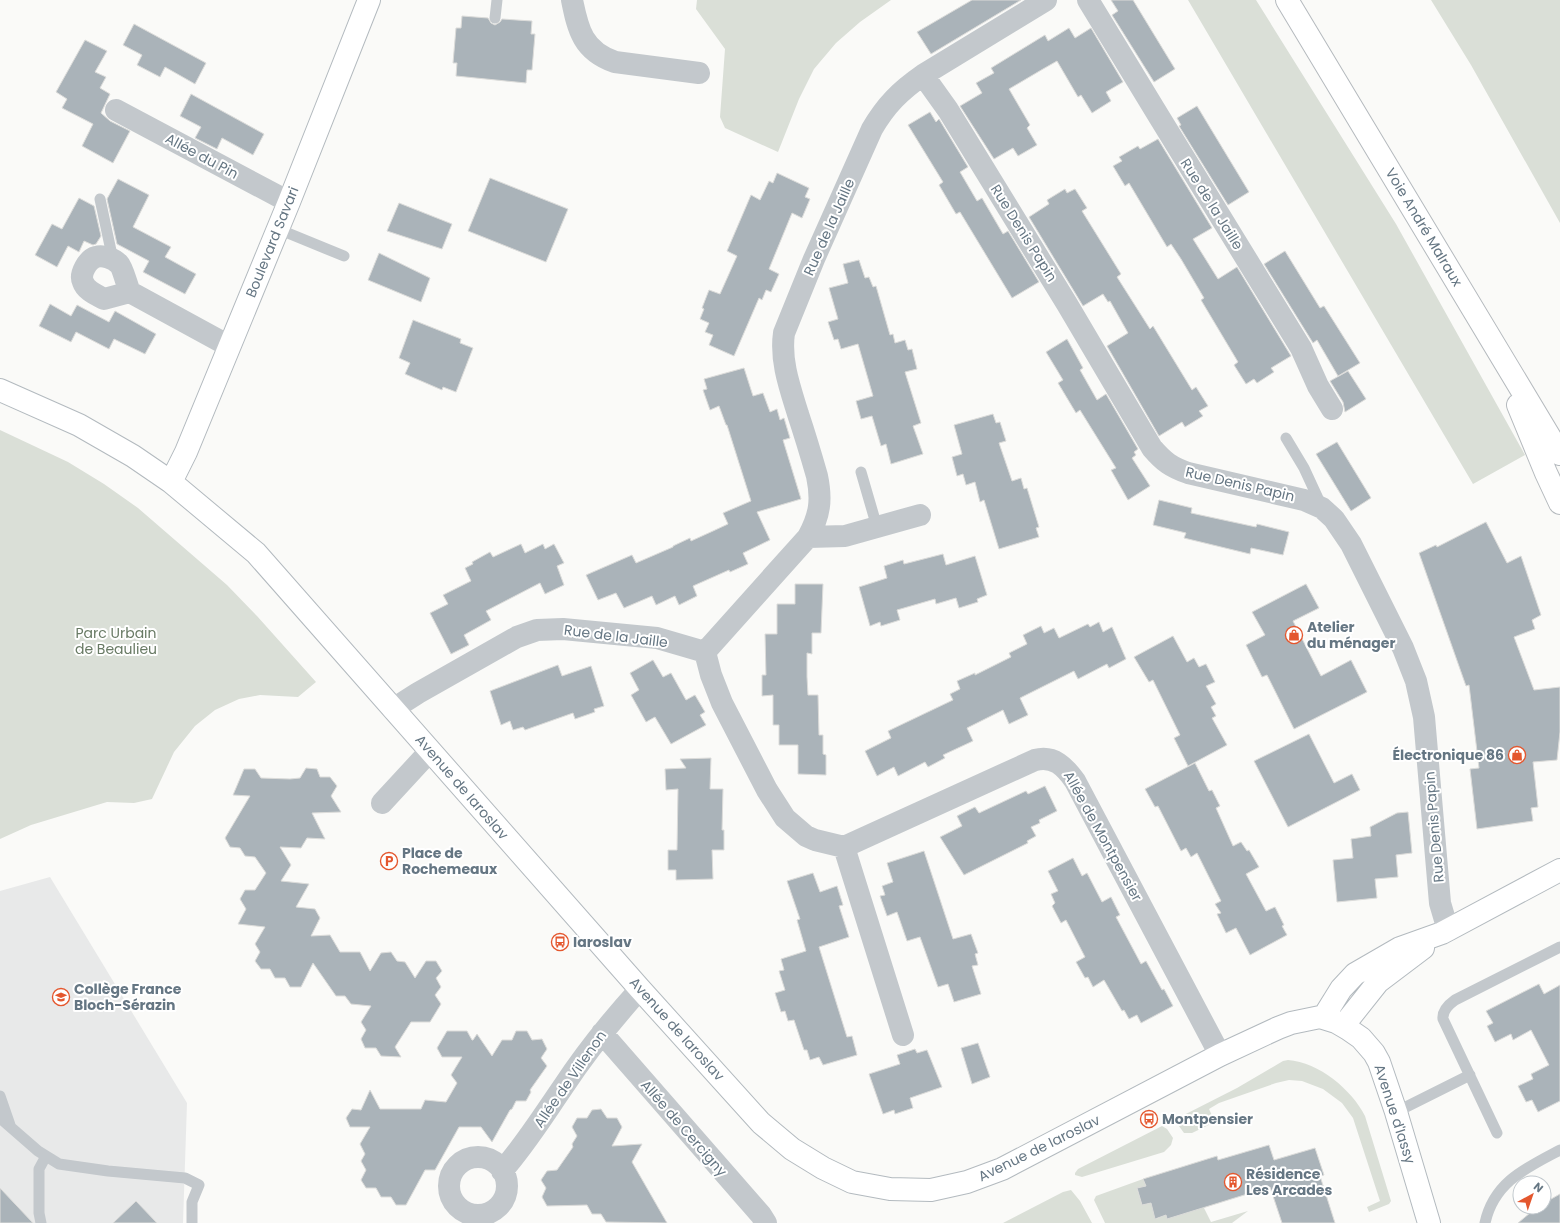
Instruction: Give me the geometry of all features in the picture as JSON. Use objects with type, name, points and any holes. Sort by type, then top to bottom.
[{"type":"street","name":"Boulevard Savari","points":[[171,482],[186,452],[278,229],[369,0]]},
{"type":"street","points":[[572,0],[577,25],[581,36],[588,46],[603,58],[615,62],[699,74]]},
{"type":"street","name":"Rue de la Jaille","points":[[393,709],[418,693],[517,637],[537,630],[563,629],[657,638],[705,652],[808,537],[814,526],[819,511],[821,499],[818,476],[789,385],[782,344],[784,333],[814,260],[872,129],[881,113],[906,87],[923,75],[1046,0]]},
{"type":"street","name":"Rue de la Jaille","points":[[1088,0],[1301,348],[1318,386],[1332,410]]},
{"type":"street","name":"Voie André Malraux","points":[[1287,0],[1560,454]]},
{"type":"street","name":"Rue Denis Papin","points":[[923,75],[952,117],[1067,304],[1152,448],[1161,458],[1173,468],[1188,473],[1304,500],[1322,508],[1334,519],[1351,544],[1403,648],[1416,681],[1424,717],[1440,903],[1445,931]]},
{"type":"street","name":"Allée du Pin","points":[[116,110],[289,202]]},
{"type":"street","points":[[130,292],[104,299],[89,290],[82,282],[82,273],[88,263],[95,257],[106,256],[119,264],[130,292],[229,346]]},
{"type":"street","points":[[1488,334],[1560,503]]},
{"type":"street","name":"Avenue de Iaroslav","points":[[0,390],[79,425],[133,456],[171,482],[256,553],[640,989],[761,1123],[792,1149],[823,1168],[852,1182],[890,1189],[931,1190],[967,1182],[1002,1170],[1220,1055],[1291,1023],[1320,1017],[1334,1022]]},
{"type":"street","points":[[808,537],[845,536],[920,515]]},
{"type":"street","points":[[705,652],[711,675],[722,703],[767,790],[786,818],[806,836],[835,846],[844,847],[903,1035]]},
{"type":"street","points":[[382,804],[430,751]]},
{"type":"street","name":"Allée de Montpensier","points":[[844,847],[1031,761],[1042,758],[1057,762],[1064,766],[1076,781],[1220,1055]]},
{"type":"street","points":[[1334,1022],[1341,989],[1356,974],[1400,948],[1445,931],[1560,870]]},
{"type":"street","name":"Allée de Villenon","points":[[502,1171],[521,1150],[563,1086],[602,1033],[640,989]]},
{"type":"street","name":"Avenue d'Iassy","points":[[1334,1022],[1361,1038],[1374,1052],[1379,1062],[1396,1112],[1429,1223]]},
{"type":"street","name":"Allée de Cercigny","points":[[602,1033],[762,1215],[766,1223]]},
{"type":"lane","points":[[495,18],[497,0]]},
{"type":"lane","points":[[100,199],[113,260]]},
{"type":"lane","points":[[278,229],[344,256]]},
{"type":"lane","points":[[1286,438],[1304,468],[1322,508]]},
{"type":"lane","points":[[861,472],[877,527]]},
{"type":"lane","points":[[1498,1133],[1442,1015],[1450,1004],[1460,997],[1560,947]]},
{"type":"lane","points":[[1396,1112],[1470,1075]]},
{"type":"lane","points":[[0,1096],[10,1126]]},
{"type":"lane","points":[[0,1118],[38,1151],[59,1164],[108,1171],[185,1178],[199,1185],[192,1202],[192,1223]]},
{"type":"lane","points":[[1485,1223],[1489,1210],[1504,1185],[1524,1170],[1560,1150]]},
{"type":"lane","points":[[41,1223],[39,1213],[39,1169],[46,1156]]},
{"type":"shaded area","name":"Collège France Bloch-Sérazin","points":[[50,877],[187,1103],[183,1223],[0,1223],[0,891]]},
{"type":"green space","points":[[697,0],[891,0],[860,22],[836,43],[814,69],[799,99],[778,152],[725,128],[720,117],[725,49],[696,9]]},
{"type":"green space","points":[[1188,0],[1256,0],[1396,224],[1525,455],[1473,484]]},
{"type":"green space","points":[[1431,0],[1560,0],[1560,223],[1471,65]]},
{"type":"green space","name":"Parc Urbain de Beaulieu","points":[[0,430],[68,462],[104,484],[138,508],[227,585],[316,682],[298,697],[260,695],[239,699],[215,710],[195,726],[174,752],[152,799],[134,803],[107,802],[31,825],[0,839]]},
{"type":"green space","points":[[1288,1060],[1300,1062],[1323,1072],[1343,1087],[1359,1106],[1365,1116],[1391,1201],[1389,1204],[1369,1212],[1367,1207],[1380,1201],[1353,1118],[1342,1103],[1323,1089],[1302,1081],[1289,1080],[1276,1083],[1219,1103],[1209,1109],[1215,1122],[1192,1133],[1184,1133],[1176,1122],[1178,1118],[1237,1088],[1283,1061]]},
{"type":"green space","points":[[1162,1126],[1167,1129],[1173,1138],[1171,1145],[1164,1152],[1082,1177],[1075,1175],[1078,1169]]},
{"type":"green space","points":[[1143,1179],[1146,1186],[1137,1189],[1142,1205],[1151,1203],[1156,1219],[1166,1215],[1167,1219],[1176,1216],[1175,1213],[1202,1204],[1211,1222],[1248,1211],[1232,1223],[1105,1223],[1094,1200],[1096,1196]]},
{"type":"green space","points":[[1071,1190],[1080,1201],[1092,1223],[1003,1223],[1063,1192]]},
{"type":"building","points":[[972,0],[1021,0],[931,54],[917,32]]},
{"type":"building","points":[[1111,0],[1133,0],[1175,69],[1154,82],[1112,15],[1118,11]]},
{"type":"building","points":[[462,16],[488,18],[491,23],[495,25],[502,19],[532,21],[531,34],[535,34],[532,70],[527,70],[526,83],[456,76],[457,63],[453,63],[456,28],[461,28]]},
{"type":"building","points":[[134,24],[206,63],[195,84],[165,67],[160,77],[137,65],[142,55],[123,45]]},
{"type":"building","points":[[1069,28],[1075,38],[1091,28],[1123,82],[1106,92],[1111,101],[1092,113],[1081,95],[1078,97],[1057,61],[1009,89],[1030,125],[1027,128],[1037,145],[1018,156],[1013,148],[994,159],[960,106],[982,93],[976,83],[994,73],[991,68],[1045,35],[1048,41]]},
{"type":"building","points":[[85,40],[107,51],[95,72],[106,77],[100,88],[110,94],[101,113],[110,121],[130,131],[113,163],[82,146],[93,124],[62,108],[67,99],[56,92]]},
{"type":"building","points":[[191,94],[264,134],[253,155],[222,138],[217,149],[195,138],[201,127],[180,116]]},
{"type":"building","points":[[1197,106],[1249,192],[1228,205],[1179,126],[1181,125],[1177,118]]},
{"type":"building","points":[[930,112],[936,122],[939,119],[968,167],[960,172],[977,201],[982,198],[1003,234],[1008,231],[1039,282],[1012,298],[960,212],[956,214],[939,185],[943,182],[908,125]]},
{"type":"building","points":[[1158,139],[1212,228],[1193,239],[1218,279],[1237,267],[1291,356],[1271,368],[1274,372],[1257,383],[1254,379],[1246,384],[1234,365],[1238,362],[1201,300],[1204,298],[1181,259],[1171,244],[1167,247],[1129,183],[1125,186],[1113,166],[1122,161],[1119,157],[1138,146],[1140,149]]},
{"type":"building","points":[[777,173],[809,188],[805,197],[810,199],[802,218],[792,213],[769,269],[779,274],[771,292],[766,290],[762,300],[759,298],[734,356],[709,345],[713,335],[705,332],[709,323],[700,319],[704,309],[702,308],[709,290],[720,294],[737,256],[727,251],[751,195],[760,200],[769,181],[773,183]]},
{"type":"building","points":[[490,178],[568,209],[546,262],[468,231]]},
{"type":"building","points":[[118,179],[149,195],[133,227],[171,247],[165,257],[196,274],[185,294],[143,272],[149,261],[117,244],[107,199]]},
{"type":"building","points":[[1065,189],[1067,193],[1075,189],[1087,208],[1082,211],[1121,274],[1117,277],[1150,329],[1153,326],[1192,390],[1196,387],[1208,406],[1199,411],[1203,416],[1185,427],[1182,422],[1159,436],[1107,346],[1128,333],[1110,301],[1108,302],[1103,294],[1083,306],[1029,217],[1049,204],[1047,200]]},
{"type":"building","points":[[79,198],[94,206],[101,236],[96,244],[93,245],[84,241],[79,252],[68,246],[57,267],[35,255],[52,224],[62,229]]},
{"type":"building","points":[[399,203],[452,224],[442,249],[387,231]]},
{"type":"building","points":[[1285,251],[1320,308],[1324,306],[1360,363],[1338,376],[1317,340],[1313,343],[1264,264]]},
{"type":"building","points":[[379,253],[430,278],[421,302],[368,280]]},
{"type":"building","points":[[859,260],[865,278],[869,277],[873,287],[876,286],[890,335],[893,334],[895,343],[905,340],[908,350],[912,349],[917,369],[905,372],[921,423],[913,426],[923,454],[891,464],[886,444],[881,446],[872,416],[861,419],[856,401],[873,396],[858,344],[841,349],[838,339],[834,340],[828,322],[838,319],[829,288],[848,283],[843,264]]},
{"type":"building","points":[[50,304],[71,316],[77,305],[109,322],[115,311],[156,334],[145,354],[114,339],[109,349],[76,332],[71,342],[39,326]]},
{"type":"building","points":[[413,320],[461,339],[460,343],[473,348],[456,392],[443,387],[442,390],[405,374],[410,363],[399,358]]},
{"type":"building","points":[[1067,339],[1083,368],[1080,370],[1097,400],[1106,394],[1138,449],[1134,452],[1136,455],[1132,458],[1150,486],[1128,500],[1111,470],[1116,468],[1080,410],[1076,413],[1058,383],[1063,380],[1046,352]]},
{"type":"building","points":[[744,368],[753,396],[763,393],[770,412],[777,409],[780,420],[784,418],[790,438],[783,440],[801,499],[757,512],[770,540],[743,553],[748,564],[730,572],[729,570],[693,586],[697,596],[679,605],[675,596],[656,605],[652,596],[624,608],[616,593],[598,600],[586,575],[632,555],[636,563],[690,538],[691,541],[728,524],[723,513],[751,501],[727,425],[719,406],[710,410],[703,390],[707,389],[704,379]]},
{"type":"building","points":[[1348,371],[1366,399],[1345,412],[1343,402],[1330,381]]},
{"type":"building","points":[[993,414],[996,423],[1000,422],[1006,441],[999,443],[1012,481],[1021,478],[1024,489],[1027,488],[1039,527],[1036,528],[1039,537],[999,549],[984,500],[980,502],[975,482],[966,485],[963,474],[957,476],[952,457],[962,454],[954,425]]},
{"type":"building","points":[[1337,442],[1371,498],[1351,511],[1316,454]]},
{"type":"building","points":[[1159,500],[1192,508],[1191,513],[1256,527],[1257,524],[1289,532],[1283,555],[1251,548],[1250,554],[1184,538],[1186,533],[1153,525]]},
{"type":"building","points":[[1486,522],[1507,563],[1521,556],[1541,615],[1532,620],[1535,629],[1514,637],[1534,690],[1560,687],[1560,732],[1557,760],[1533,762],[1538,807],[1531,808],[1533,821],[1477,829],[1470,769],[1479,768],[1469,685],[1466,686],[1419,553],[1436,545],[1437,547]]},
{"type":"building","points":[[521,544],[525,553],[543,544],[545,549],[554,544],[564,563],[557,566],[564,585],[545,594],[540,583],[486,611],[491,620],[464,635],[469,645],[451,654],[430,613],[448,604],[443,595],[471,581],[465,568],[473,564],[472,562],[490,552],[493,557]]},
{"type":"building","points":[[943,554],[946,565],[975,556],[987,595],[977,599],[978,602],[959,608],[956,598],[936,604],[935,599],[897,610],[900,620],[881,626],[880,622],[870,626],[859,587],[887,578],[884,566],[903,560],[904,564]]},
{"type":"building","points":[[795,584],[823,584],[821,633],[812,633],[812,654],[807,653],[807,677],[808,695],[818,695],[819,735],[823,735],[823,754],[826,755],[826,775],[798,774],[798,745],[779,745],[779,725],[773,725],[773,695],[762,696],[762,675],[766,675],[765,634],[777,634],[777,604],[795,604]]},
{"type":"building","points":[[1306,584],[1319,608],[1293,621],[1321,676],[1351,660],[1367,692],[1294,729],[1267,675],[1262,677],[1246,645],[1265,635],[1252,612]]},
{"type":"building","points":[[1099,622],[1103,632],[1112,627],[1126,659],[1109,668],[1107,664],[1078,679],[1074,671],[1020,698],[1028,715],[1009,724],[1003,710],[967,728],[973,741],[943,755],[945,758],[928,767],[925,762],[898,776],[894,767],[877,776],[865,751],[891,738],[888,731],[953,700],[950,694],[960,689],[957,681],[975,673],[975,675],[1011,657],[1009,653],[1027,644],[1023,635],[1041,626],[1044,633],[1054,628],[1059,638],[1088,624],[1090,627]]},
{"type":"building","points":[[1173,636],[1187,662],[1194,658],[1199,667],[1206,664],[1215,682],[1206,686],[1216,704],[1211,707],[1216,716],[1212,718],[1227,745],[1188,766],[1174,738],[1180,735],[1153,680],[1149,682],[1134,657]]},
{"type":"building","points":[[653,660],[663,677],[671,673],[686,700],[695,695],[705,712],[700,715],[706,725],[671,744],[655,717],[646,722],[631,695],[639,690],[630,673]]},
{"type":"building","points":[[558,665],[562,676],[591,666],[604,706],[594,709],[595,712],[575,719],[573,713],[525,730],[523,727],[513,730],[510,721],[501,725],[490,691]]},
{"type":"building","points":[[1309,734],[1334,783],[1352,774],[1360,790],[1288,827],[1254,761]]},
{"type":"building","points":[[711,758],[710,789],[723,789],[722,830],[724,830],[724,850],[712,850],[713,879],[676,880],[676,870],[668,870],[668,850],[677,850],[678,789],[666,790],[665,769],[686,768],[680,759]]},
{"type":"building","points":[[1195,763],[1209,791],[1212,790],[1220,806],[1216,808],[1233,846],[1241,842],[1247,851],[1249,850],[1259,867],[1246,874],[1266,911],[1275,907],[1287,935],[1250,955],[1236,928],[1226,933],[1217,914],[1221,913],[1215,904],[1221,901],[1197,853],[1191,857],[1186,848],[1181,851],[1158,806],[1155,807],[1145,789]]},
{"type":"building","points":[[306,768],[317,769],[320,777],[330,777],[337,786],[331,796],[341,812],[312,813],[325,839],[307,838],[301,848],[280,847],[291,865],[281,881],[309,884],[296,907],[315,909],[320,918],[311,936],[330,935],[340,952],[360,952],[370,971],[381,953],[391,952],[397,961],[405,962],[415,978],[426,961],[436,961],[442,971],[436,978],[441,987],[435,995],[441,1004],[430,1022],[411,1022],[395,1047],[401,1057],[381,1056],[376,1048],[365,1048],[361,1039],[366,1030],[361,1022],[371,1006],[351,1004],[345,996],[336,996],[313,963],[301,987],[290,987],[285,978],[275,978],[270,969],[261,969],[255,961],[260,952],[255,944],[265,927],[238,924],[246,909],[240,899],[245,890],[255,890],[266,873],[255,857],[245,856],[240,848],[230,847],[225,838],[250,796],[233,795],[244,769],[255,769],[261,778],[290,779],[300,778]]},
{"type":"building","points":[[1045,786],[1057,811],[1039,820],[1040,823],[1031,827],[1036,836],[1027,841],[1028,843],[964,875],[940,837],[962,826],[957,816],[975,807],[979,813],[1026,791],[1028,794]]},
{"type":"building","points":[[1408,812],[1412,853],[1396,855],[1398,877],[1375,879],[1377,898],[1337,902],[1333,860],[1353,858],[1351,839],[1371,836],[1370,827],[1397,813]]},
{"type":"building","points":[[924,851],[953,939],[971,934],[978,953],[975,954],[978,965],[972,966],[981,994],[954,1002],[948,984],[938,987],[920,937],[907,941],[897,912],[887,916],[880,896],[885,895],[882,886],[893,882],[887,863]]},
{"type":"building","points":[[1073,858],[1082,876],[1087,873],[1102,902],[1111,897],[1120,915],[1116,917],[1141,964],[1146,961],[1162,990],[1164,989],[1173,1006],[1141,1023],[1137,1015],[1129,1019],[1124,1010],[1122,1011],[1104,980],[1093,987],[1088,977],[1085,978],[1076,962],[1085,957],[1066,920],[1061,923],[1052,906],[1055,903],[1051,894],[1058,891],[1048,871]]},
{"type":"building","points":[[813,873],[820,892],[837,886],[843,905],[839,906],[849,937],[819,947],[847,1037],[852,1036],[857,1055],[823,1065],[819,1057],[810,1060],[807,1050],[804,1050],[794,1020],[788,1021],[785,1011],[781,1012],[775,993],[785,990],[779,971],[784,970],[781,959],[806,951],[797,920],[800,919],[787,881]]},
{"type":"building","points":[[1539,984],[1544,994],[1560,985],[1560,1101],[1538,1112],[1532,1100],[1526,1102],[1518,1086],[1533,1079],[1531,1074],[1549,1065],[1531,1030],[1513,1040],[1511,1034],[1495,1042],[1487,1026],[1493,1023],[1486,1011]]},
{"type":"building","points":[[447,1031],[467,1031],[472,1040],[477,1034],[492,1056],[502,1040],[512,1040],[516,1031],[527,1031],[532,1040],[542,1039],[547,1049],[541,1058],[547,1066],[530,1090],[531,1092],[526,1101],[516,1101],[492,1142],[481,1127],[459,1127],[435,1170],[425,1170],[406,1205],[396,1205],[391,1197],[381,1197],[376,1188],[366,1188],[361,1180],[366,1170],[361,1161],[365,1154],[360,1144],[370,1127],[350,1127],[346,1118],[352,1109],[361,1110],[370,1090],[380,1109],[421,1109],[425,1100],[446,1102],[457,1083],[451,1075],[462,1057],[442,1057],[437,1048]]},
{"type":"building","points":[[978,1043],[990,1077],[972,1084],[961,1048]]},
{"type":"building","points":[[915,1049],[917,1053],[927,1050],[942,1087],[910,1098],[913,1108],[895,1114],[894,1110],[883,1114],[869,1074],[900,1064],[897,1055]]},
{"type":"building","points":[[601,1109],[607,1118],[617,1118],[622,1127],[612,1146],[642,1144],[632,1162],[667,1223],[606,1222],[601,1214],[592,1214],[587,1205],[547,1206],[542,1197],[546,1188],[541,1180],[547,1171],[557,1170],[573,1147],[572,1144],[577,1136],[572,1127],[577,1118],[587,1118],[592,1110]]},
{"type":"building","name":"Résidence Les Arcades","points":[[1269,1145],[1274,1160],[1315,1148],[1324,1175],[1320,1176],[1335,1223],[1282,1223],[1270,1187],[1167,1219],[1166,1215],[1155,1219],[1151,1203],[1142,1205],[1137,1188],[1146,1186],[1143,1179],[1217,1156],[1218,1160]]},
{"type":"building","points":[[0,1188],[33,1223],[0,1223]]},
{"type":"building","points":[[1560,1194],[1560,1223],[1518,1223],[1528,1215],[1552,1215],[1552,1198]]},
{"type":"building","points":[[136,1201],[157,1223],[113,1223]]},
{"type":"place","name":"Atelier du ménager","points":[[1294,635]]},
{"type":"place","name":"Électronique 86","points":[[1517,755]]},
{"type":"place","name":"Place de Rochemeaux","points":[[389,861]]},
{"type":"place","name":"Iaroslav","points":[[560,942]]},
{"type":"place","name":"Collège France Bloch-Sérazin","points":[[61,997]]},
{"type":"place","name":"Montpensier","points":[[1149,1119]]},
{"type":"place","name":"Résidence Les Arcades","points":[[1233,1182]]}]
